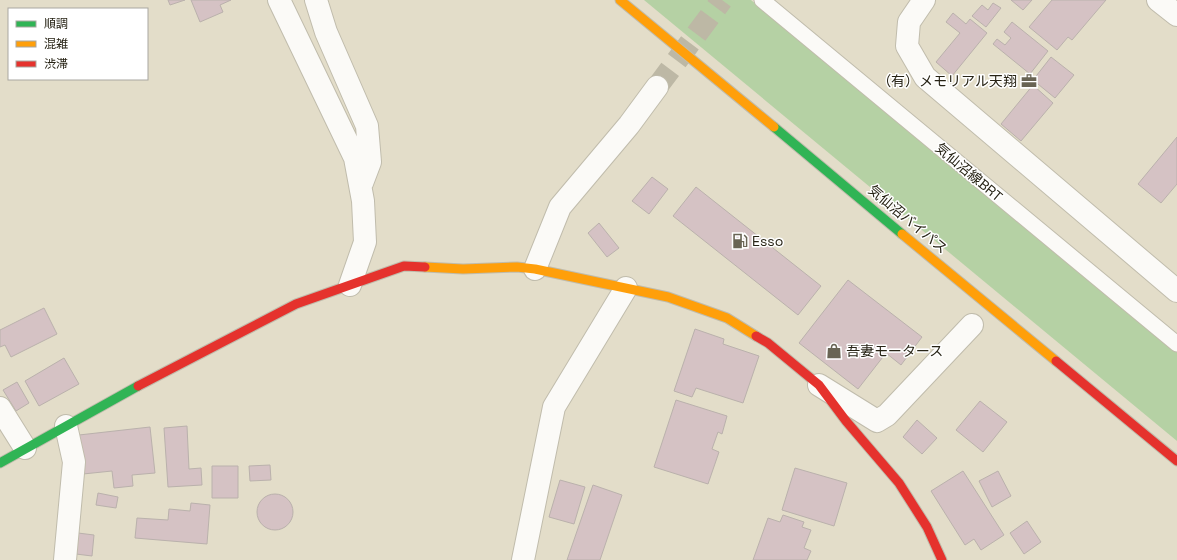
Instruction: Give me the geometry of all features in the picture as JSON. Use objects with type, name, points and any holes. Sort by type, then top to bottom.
[{"type":"main road","name":"気仙沼バイパス","points":[[620,0],[1177,461]]},
{"type":"main road","points":[[0,463],[164,372],[296,304],[404,266],[463,269],[517,267],[534,269],[668,297],[727,318],[768,343],[819,385],[846,421],[899,483],[928,527],[942,560]]},
{"type":"street","points":[[279,0],[355,158],[363,201],[365,242],[350,285]]},
{"type":"street","points":[[316,0],[326,32],[367,126],[370,162],[361,188]]},
{"type":"street","points":[[924,0],[909,22],[907,46],[925,77],[1177,291]]},
{"type":"street","points":[[1158,0],[1177,15]]},
{"type":"street","points":[[534,269],[560,207],[629,125],[657,86]]},
{"type":"street","points":[[523,560],[554,406],[626,288]]},
{"type":"street","points":[[819,385],[878,421],[887,415],[972,325]]},
{"type":"street","points":[[0,408],[25,448]]},
{"type":"street","points":[[65,560],[74,462],[66,426]]},
{"type":"lane","name":"気仙沼線BRT","points":[[762,0],[1177,344]]},
{"type":"green space","points":[[644,0],[751,0],[1177,350],[1177,441]]},
{"type":"building","points":[[168,0],[185,0],[170,5]]},
{"type":"building","points":[[191,0],[231,0],[220,5],[223,12],[200,22]]},
{"type":"building","points":[[1011,0],[1032,0],[1023,10]]},
{"type":"building","points":[[1052,0],[1106,0],[1072,40],[1068,37],[1057,50],[1029,27]]},
{"type":"building","points":[[993,3],[1001,8],[986,27],[972,16],[982,5],[988,10]]},
{"type":"building","points":[[953,13],[966,24],[970,19],[987,33],[952,76],[936,62],[960,33],[946,22]]},
{"type":"building","points":[[1012,22],[1048,51],[1030,74],[993,44],[997,39],[1005,45],[1011,38],[1004,32]]},
{"type":"building","points":[[1051,57],[1074,75],[1055,98],[1033,80]]},
{"type":"building","points":[[1033,85],[1053,103],[1021,141],[1001,124]]},
{"type":"building","points":[[1177,137],[1177,184],[1161,203],[1138,184]]},
{"type":"building","points":[[652,177],[668,189],[649,214],[632,201]]},
{"type":"building","points":[[696,187],[821,286],[798,315],[673,216]]},
{"type":"building","points":[[599,223],[619,248],[607,257],[588,233]]},
{"type":"building","points":[[848,280],[922,337],[901,365],[886,353],[858,389],[799,343]]},
{"type":"building","points":[[44,308],[57,334],[11,357],[5,345],[0,347],[0,330]]},
{"type":"building","points":[[695,329],[724,339],[723,344],[759,356],[743,403],[696,388],[692,397],[674,391]]},
{"type":"building","points":[[64,358],[79,384],[39,406],[25,381]]},
{"type":"building","points":[[17,382],[29,403],[16,411],[3,390]]},
{"type":"building","points":[[676,400],[727,416],[722,434],[718,432],[712,449],[719,452],[708,484],[654,467]]},
{"type":"building","points":[[980,401],[1007,422],[983,452],[956,430]]},
{"type":"building","points":[[917,420],[937,438],[922,454],[903,437]]},
{"type":"building","points":[[187,426],[189,469],[201,468],[202,485],[168,487],[164,428]]},
{"type":"building","points":[[150,427],[155,473],[132,475],[133,486],[114,488],[112,471],[83,474],[79,435]]},
{"type":"building","points":[[270,465],[271,480],[250,481],[249,466]]},
{"type":"building","points":[[212,466],[238,466],[238,498],[212,498]]},
{"type":"building","points":[[795,468],[847,483],[834,526],[782,510]]},
{"type":"building","points":[[963,471],[1004,535],[981,550],[974,539],[965,545],[931,491]]},
{"type":"building","points":[[998,471],[1011,496],[992,507],[979,481]]},
{"type":"building","points":[[560,480],[585,487],[574,524],[549,517]]},
{"type":"building","points":[[593,485],[622,495],[600,560],[567,560]]},
{"type":"building","points":[[98,493],[118,497],[116,508],[96,505]]},
{"type":"building","points":[[279,494],[288,499],[292,505],[292,519],[288,525],[279,530],[271,530],[262,525],[258,519],[257,508],[262,499],[268,495]]},
{"type":"building","points":[[191,503],[210,505],[207,544],[135,538],[137,518],[168,520],[169,509],[190,511]]},
{"type":"building","points":[[783,515],[804,522],[802,527],[811,530],[804,548],[811,551],[807,560],[753,560],[768,518],[780,522]]},
{"type":"building","points":[[1027,521],[1041,542],[1024,554],[1010,533]]},
{"type":"building","points":[[78,533],[94,535],[92,556],[76,554]]},
{"type":"tunnel","points":[[657,87],[722,0]]},
{"type":"traffic: fast","points":[[774,127],[902,234]]},
{"type":"traffic: fast","points":[[0,463],[138,386]]},
{"type":"traffic: slow","points":[[620,0],[774,127]]},
{"type":"traffic: slow","points":[[902,234],[1056,361]]},
{"type":"traffic: slow","points":[[425,267],[463,269],[517,267],[535,269],[668,297],[727,318],[756,336]]},
{"type":"traffic: jam","points":[[138,386],[296,304],[404,266],[425,267]]},
{"type":"traffic: jam","points":[[756,336],[768,343],[819,385],[846,421],[899,483],[927,527],[942,560]]},
{"type":"traffic: jam","points":[[1056,361],[1177,461]]},
{"type":"place","name":"（有）メモリアル天翔","points":[[1029,81]]},
{"type":"place","name":"Esso","points":[[740,241]]},
{"type":"place","name":"吾妻モータース","points":[[834,351]]}]
